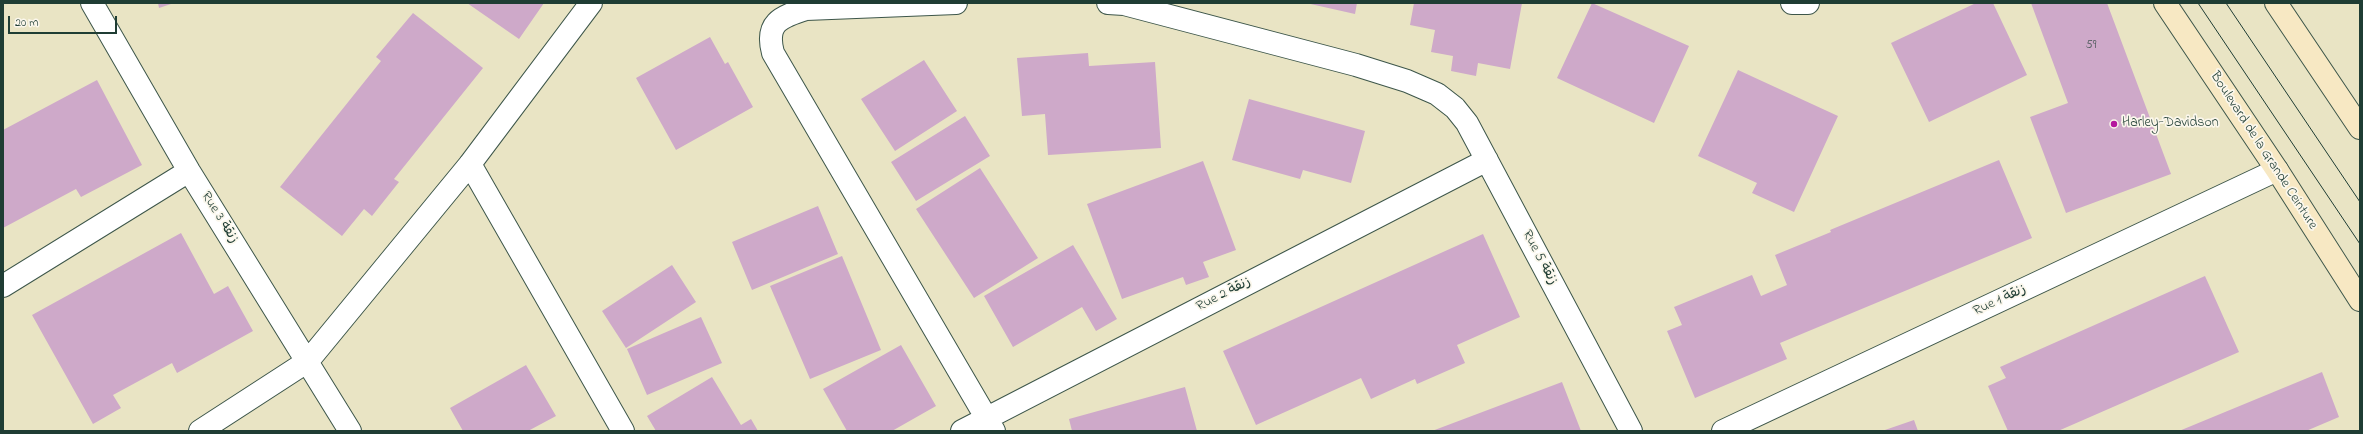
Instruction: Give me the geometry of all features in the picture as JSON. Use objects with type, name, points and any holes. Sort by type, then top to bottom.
[{"type":"main road","name":"Boulevard de la Grande Ceinture","points":[[2165,3],[2277,170],[2360,300]]},
{"type":"main road","points":[[2276,3],[2360,128]]},
{"type":"street","name":"Rue 3 زنقة","points":[[92,3],[189,171],[350,431]]},
{"type":"street","points":[[200,431],[308,362],[470,164],[591,3]]},
{"type":"street","points":[[956,3],[806,9],[784,15],[773,26],[769,39],[773,53],[989,424]]},
{"type":"street","name":"Rue 5 زنقة","points":[[1108,3],[1124,4],[1356,65],[1407,81],[1437,94],[1455,108],[1467,123],[1631,431]]},
{"type":"street","points":[[1792,3],[1808,3]]},
{"type":"street","name":"Rue 2 زنقة","points":[[962,431],[989,424],[1487,160]]},
{"type":"street","points":[[470,164],[623,431]]},
{"type":"street","name":"Rue 1 زنقة","points":[[1723,431],[2277,170]]},
{"type":"street","points":[[3,286],[189,171]]},
{"type":"building","points":[[158,3],[174,3],[159,8]]},
{"type":"building","points":[[467,3],[544,3],[519,39]]},
{"type":"building","points":[[1306,3],[1357,3],[1355,14]]},
{"type":"building","points":[[1414,3],[1522,3],[1510,69],[1478,63],[1476,76],[1451,71],[1453,56],[1431,52],[1435,30],[1410,25]]},
{"type":"building","points":[[1592,3],[1689,46],[1654,123],[1557,78]]},
{"type":"building","points":[[1976,3],[1993,3],[2027,75],[1929,122],[1891,43]]},
{"type":"building","points":[[2031,3],[2107,3],[2171,174],[2066,213],[2030,117],[2068,103]]},
{"type":"building","points":[[413,13],[483,68],[394,179],[399,182],[372,216],[364,209],[342,236],[280,187],[381,61],[376,57]]},
{"type":"building","points":[[710,37],[725,64],[728,62],[753,107],[676,150],[636,78]]},
{"type":"building","points":[[1088,53],[1089,66],[1155,62],[1161,148],[1048,155],[1045,114],[1022,116],[1017,58]]},
{"type":"building","points":[[924,60],[957,111],[895,151],[861,99]]},
{"type":"building","points":[[1738,70],[1838,116],[1794,212],[1752,193],[1757,183],[1698,156]]},
{"type":"building","points":[[97,80],[142,165],[81,197],[76,189],[3,228],[3,130]]},
{"type":"building","points":[[1249,99],[1365,131],[1351,183],[1303,170],[1300,179],[1232,160]]},
{"type":"building","points":[[965,116],[990,156],[916,201],[891,162]]},
{"type":"building","points":[[1999,160],[2032,238],[1780,343],[1787,359],[1695,398],[1667,331],[1682,325],[1674,307],[1752,275],[1761,296],[1787,285],[1775,255],[1831,232],[1830,230]]},
{"type":"building","points":[[1203,161],[1236,250],[1203,262],[1209,277],[1186,285],[1183,277],[1122,299],[1087,204]]},
{"type":"building","points":[[980,168],[1038,258],[974,298],[916,209]]},
{"type":"building","points":[[818,206],[838,254],[752,290],[732,242]]},
{"type":"building","points":[[181,233],[214,294],[228,286],[253,331],[177,373],[172,363],[113,395],[121,408],[93,424],[32,315]]},
{"type":"building","points":[[1483,234],[1520,317],[1457,345],[1465,363],[1417,384],[1415,379],[1371,399],[1361,378],[1256,425],[1223,351]]},
{"type":"building","points":[[1073,245],[1117,319],[1096,331],[1082,307],[1013,347],[984,296]]},
{"type":"building","points":[[842,256],[881,350],[810,379],[770,286]]},
{"type":"building","points":[[672,265],[696,302],[626,348],[602,311]]},
{"type":"building","points":[[2205,276],[2239,352],[2058,431],[2008,431],[1988,386],[2006,378],[2000,367]]},
{"type":"building","points":[[701,317],[722,363],[647,395],[627,349]]},
{"type":"building","points":[[901,345],[936,406],[892,431],[847,431],[823,389]]},
{"type":"building","points":[[526,365],[556,416],[528,431],[463,431],[450,408]]},
{"type":"building","points":[[2322,372],[2339,417],[2306,431],[2179,431]]},
{"type":"building","points":[[712,377],[741,425],[751,419],[758,431],[656,431],[647,416]]},
{"type":"building","points":[[1562,382],[1581,431],[1432,431]]},
{"type":"building","points":[[1185,387],[1197,431],[1072,431],[1069,419]]},
{"type":"building","points":[[1914,420],[1918,431],[1882,431]]},
{"type":"tram line","points":[[2198,3],[2360,244]]},
{"type":"tram line","points":[[2226,3],[2360,202]]},
{"type":"place","name":"Harley-Davidson","points":[[2114,124]]}]
